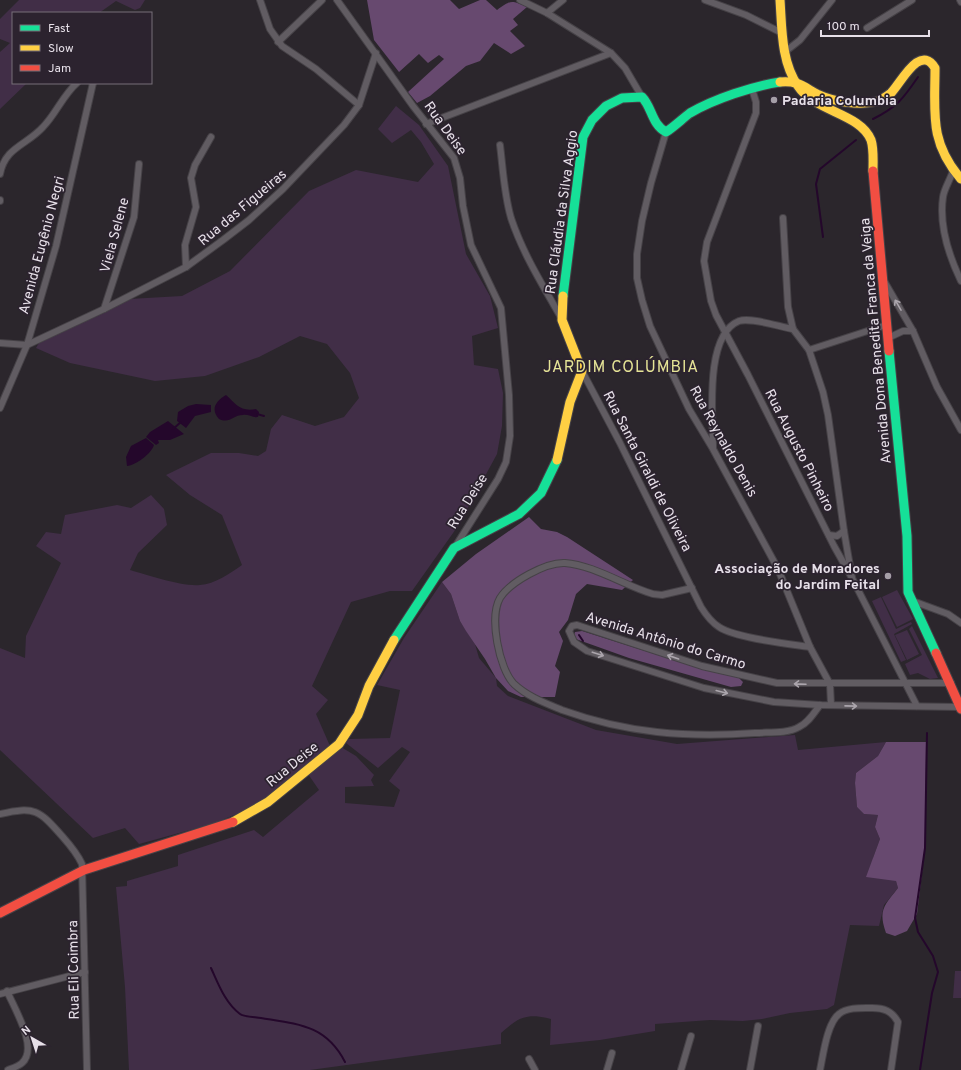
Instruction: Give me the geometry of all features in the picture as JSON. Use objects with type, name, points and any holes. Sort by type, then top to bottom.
[{"type":"street","points":[[260,0],[268,25],[278,42],[316,69],[358,105]]},
{"type":"street","points":[[278,42],[322,0]]},
{"type":"street","name":"Rua Deise","points":[[0,913],[84,870],[232,822],[268,802],[325,757],[339,744],[348,732],[358,715],[369,686],[391,645],[498,479],[506,462],[510,436],[507,374],[501,308],[472,245],[454,158],[426,124],[337,0]]},
{"type":"street","points":[[520,0],[547,13],[611,53],[625,68],[647,103],[659,128],[666,132],[695,110],[752,89],[772,84],[795,81],[828,98],[852,102],[877,101],[895,90],[910,67],[916,62],[926,60],[934,65],[937,142],[953,171],[961,179]]},
{"type":"street","points":[[547,13],[562,0]]},
{"type":"street","points":[[705,0],[746,15],[782,33]]},
{"type":"street","name":"Avenida Dona Benedita Franca da Veiga","points":[[780,0],[782,33],[795,81],[806,96],[815,103],[859,125],[871,141],[886,325],[907,536],[908,587],[910,600],[961,708]]},
{"type":"street","points":[[786,51],[800,40],[832,0]]},
{"type":"street","points":[[867,28],[912,0]]},
{"type":"street","name":"Rua das Figueiras","points":[[27,345],[104,309],[186,267],[249,220],[283,189],[344,125],[358,105],[376,53]]},
{"type":"street","points":[[426,124],[611,53]]},
{"type":"street","points":[[0,174],[4,162],[9,154],[42,129],[61,105],[70,89],[76,84]]},
{"type":"street","name":"Avenida Eugênio Negri","points":[[0,408],[27,345],[56,246],[93,84]]},
{"type":"street","name":"Rua Augusto Pinheiro","points":[[752,89],[756,113],[707,242],[704,261],[711,301],[725,332],[917,706]]},
{"type":"street","name":"Rua Cláudia da Silva Aggio","points":[[562,320],[562,303],[583,136],[593,118],[609,104],[627,96],[642,97]]},
{"type":"street","name":"Rua Reynaldo Denis","points":[[666,132],[651,183],[642,221],[638,254],[637,278],[650,326],[689,409],[713,449],[778,569],[810,647],[830,684],[831,705]]},
{"type":"street","points":[[186,267],[185,245],[196,208],[191,178],[195,165],[211,137]]},
{"type":"street","name":"Rua Santa Giraldi de Oliveira","points":[[500,145],[506,196],[511,216],[530,262],[562,320],[582,371],[701,607],[710,621],[720,629],[778,642],[810,647]]},
{"type":"street","name":"Viela Selene","points":[[104,309],[134,216],[139,164]]},
{"type":"street","points":[[953,171],[943,196],[944,232],[961,281]]},
{"type":"street","points":[[783,218],[788,307],[793,329],[809,350],[823,392],[828,415],[852,578]]},
{"type":"street","points":[[882,278],[914,331],[936,387],[961,430]]},
{"type":"street","points":[[713,449],[714,370],[716,354],[725,332],[739,321],[749,320],[793,329]]},
{"type":"street","points":[[809,350],[886,325]]},
{"type":"street","points":[[888,338],[903,331],[914,331]]},
{"type":"street","points":[[0,343],[27,345]]},
{"type":"street","points":[[454,548],[519,514],[541,493],[556,465],[570,402],[582,371]]},
{"type":"street","points":[[829,535],[837,536],[844,531]]},
{"type":"street","points":[[692,588],[662,595],[653,594],[577,565],[563,563],[535,572],[509,588],[500,599],[497,610],[497,644],[513,683],[526,694],[542,702],[617,727],[676,735],[720,736],[792,730],[805,723],[820,705]]},
{"type":"street","points":[[910,600],[948,614],[961,624]]},
{"type":"street","name":"Avenida Antônio do Carmo","points":[[950,682],[907,684],[777,683],[756,680],[702,666],[582,626],[572,626],[569,631],[574,642],[587,650],[704,688],[774,702],[820,705],[961,708]]},
{"type":"street","points":[[0,814],[29,810],[43,815],[75,852],[84,870]]},
{"type":"street","name":"Rua Eli Coimbra","points":[[84,870],[87,1070]]},
{"type":"street","points":[[0,994],[86,972]]},
{"type":"street","points":[[7,991],[26,1036],[29,1048],[22,1063],[8,1070]]},
{"type":"street","points":[[820,1070],[830,1029],[839,1014],[848,1010],[880,1008],[892,1014],[898,1022],[890,1070]]},
{"type":"street","points":[[750,1070],[758,1026]]},
{"type":"street","points":[[681,1070],[691,1036]]},
{"type":"street","points":[[607,1070],[612,1053]]},
{"type":"street","points":[[529,1059],[535,1070]]},
{"type":"shaded area","points":[[19,0],[145,0],[140,8],[135,10],[116,1],[100,12],[12,12],[12,84],[26,84],[0,109],[0,52],[10,43],[0,39],[0,19]]},
{"type":"shaded area","points":[[367,0],[450,0],[459,9],[480,0],[486,0],[497,10],[505,4],[511,2],[518,3],[527,7],[513,19],[518,25],[510,31],[525,46],[511,54],[494,43],[480,61],[466,66],[430,96],[417,103],[408,92],[444,59],[439,55],[428,63],[419,54],[399,72],[374,40]]},
{"type":"shaded area","points":[[396,106],[419,125],[448,166],[466,254],[490,296],[498,328],[472,336],[474,365],[498,369],[503,393],[502,426],[497,454],[458,526],[412,591],[390,591],[351,602],[312,686],[328,700],[316,714],[330,746],[254,807],[212,824],[139,844],[125,828],[93,838],[0,750],[0,648],[25,658],[26,636],[61,563],[36,546],[46,532],[61,534],[65,515],[117,505],[131,508],[151,495],[164,509],[167,525],[138,553],[130,570],[184,584],[200,585],[216,581],[242,565],[222,515],[190,495],[166,475],[211,453],[239,453],[258,456],[266,451],[271,429],[282,415],[315,426],[344,417],[359,398],[350,373],[327,344],[300,336],[259,357],[205,376],[155,381],[70,363],[36,348],[42,338],[129,299],[182,296],[230,271],[309,191],[356,170],[418,182],[434,164],[421,142],[411,130],[392,143],[378,129]]},
{"type":"shaded area","points":[[226,395],[242,408],[251,410],[256,409],[259,412],[258,417],[240,415],[229,420],[219,419],[215,412],[215,406],[219,400]]},
{"type":"shaded area","points":[[196,404],[211,405],[211,412],[195,416],[186,428],[177,421],[178,412],[188,406]]},
{"type":"shaded area","points":[[168,421],[184,434],[170,440],[158,440],[159,443],[156,445],[146,437],[150,432]]},
{"type":"shaded area","points":[[146,438],[154,445],[150,452],[135,464],[127,466],[126,457],[131,446]]},
{"type":"shaded area","points":[[529,517],[541,529],[557,532],[567,537],[633,580],[622,590],[587,584],[576,594],[568,620],[559,632],[563,641],[555,666],[560,672],[555,697],[521,697],[508,691],[496,678],[466,631],[460,621],[451,594],[442,582],[476,554]]},
{"type":"shaded area","points":[[442,582],[451,594],[460,621],[475,644],[479,658],[496,678],[497,686],[508,696],[596,730],[677,744],[795,735],[798,750],[886,742],[878,756],[856,773],[855,783],[857,807],[864,814],[878,815],[875,827],[880,839],[873,858],[896,881],[898,888],[884,905],[879,926],[850,925],[834,1005],[827,1009],[790,1013],[762,1019],[743,1021],[710,1020],[655,1024],[655,1031],[600,1040],[550,1045],[551,1019],[536,1016],[524,1018],[513,1023],[501,1033],[501,1044],[310,1070],[129,1070],[125,987],[116,887],[127,886],[127,881],[178,866],[178,855],[254,830],[263,837],[319,790],[308,774],[341,747],[356,756],[374,775],[371,780],[374,786],[345,787],[345,803],[394,807],[400,790],[389,781],[410,752],[402,747],[378,768],[346,743],[349,739],[390,738],[400,690],[377,685],[404,638]]},
{"type":"shaded area","points":[[897,590],[913,619],[897,627],[882,597]]},
{"type":"shaded area","points":[[881,597],[896,629],[911,622],[912,624],[894,634],[906,660],[901,662],[872,601]]},
{"type":"shaded area","points":[[912,626],[938,678],[930,679],[918,673],[910,675],[905,664],[922,655],[909,629]]},
{"type":"shaded area","points":[[907,630],[919,654],[907,660],[895,635]]},
{"type":"shaded area","points":[[582,631],[661,656],[736,675],[743,682],[741,686],[731,687],[629,658],[573,638],[575,632]]},
{"type":"shaded area","points":[[886,742],[926,742],[925,848],[917,914],[907,931],[895,936],[886,933],[883,913],[886,904],[898,888],[896,881],[866,877],[880,839],[875,827],[878,815],[864,814],[857,807],[855,783],[856,773],[878,756]]},
{"type":"shaded area","points":[[955,971],[961,971],[961,998],[953,998]]},
{"type":"waterway","points":[[873,119],[899,102],[918,77]]},
{"type":"waterway","points":[[823,237],[816,184],[820,169],[856,140]]},
{"type":"waterway","points":[[257,414],[264,416]]},
{"type":"waterway","points":[[173,429],[181,422]]},
{"type":"waterway","points":[[579,635],[583,641]]},
{"type":"waterway","points":[[920,1070],[932,993],[938,972],[933,956],[918,932],[915,918],[925,848],[927,733]]},
{"type":"waterway","points":[[211,968],[226,999],[240,1014],[287,1022],[310,1028],[329,1040],[345,1062]]},
{"type":"traffic: fast","points":[[563,296],[583,137],[592,120],[606,106],[622,98],[642,97],[658,125],[666,132],[690,113],[710,103],[746,90],[780,82]]},
{"type":"traffic: fast","points":[[889,351],[907,536],[908,592],[936,653]]},
{"type":"traffic: fast","points":[[394,640],[454,548],[519,514],[541,493],[557,460]]},
{"type":"traffic: slow","points":[[780,0],[783,44],[785,56],[792,77],[806,95],[815,102],[848,118],[865,131],[872,144],[873,171]]},
{"type":"traffic: slow","points":[[780,82],[796,83],[824,97],[839,101],[855,103],[871,102],[878,101],[891,93],[905,74],[917,62],[923,60],[929,61],[935,68],[935,113],[939,139],[943,152],[961,179]]},
{"type":"traffic: slow","points":[[557,460],[570,402],[582,371],[562,320],[563,296]]},
{"type":"traffic: slow","points":[[233,822],[268,802],[339,744],[358,715],[369,686],[394,640]]},
{"type":"traffic: jam","points":[[873,171],[889,351]]},
{"type":"traffic: jam","points":[[936,653],[961,709]]},
{"type":"traffic: jam","points":[[0,913],[84,870],[233,822]]},
{"type":"place","name":"Padaria Columbia","points":[[774,100]]},
{"type":"place","name":"Associação de Moradores do Jardim Feital","points":[[888,576]]},
{"type":"district","name":"JARDIM COLÚMBIA","points":[[621,366]]}]
